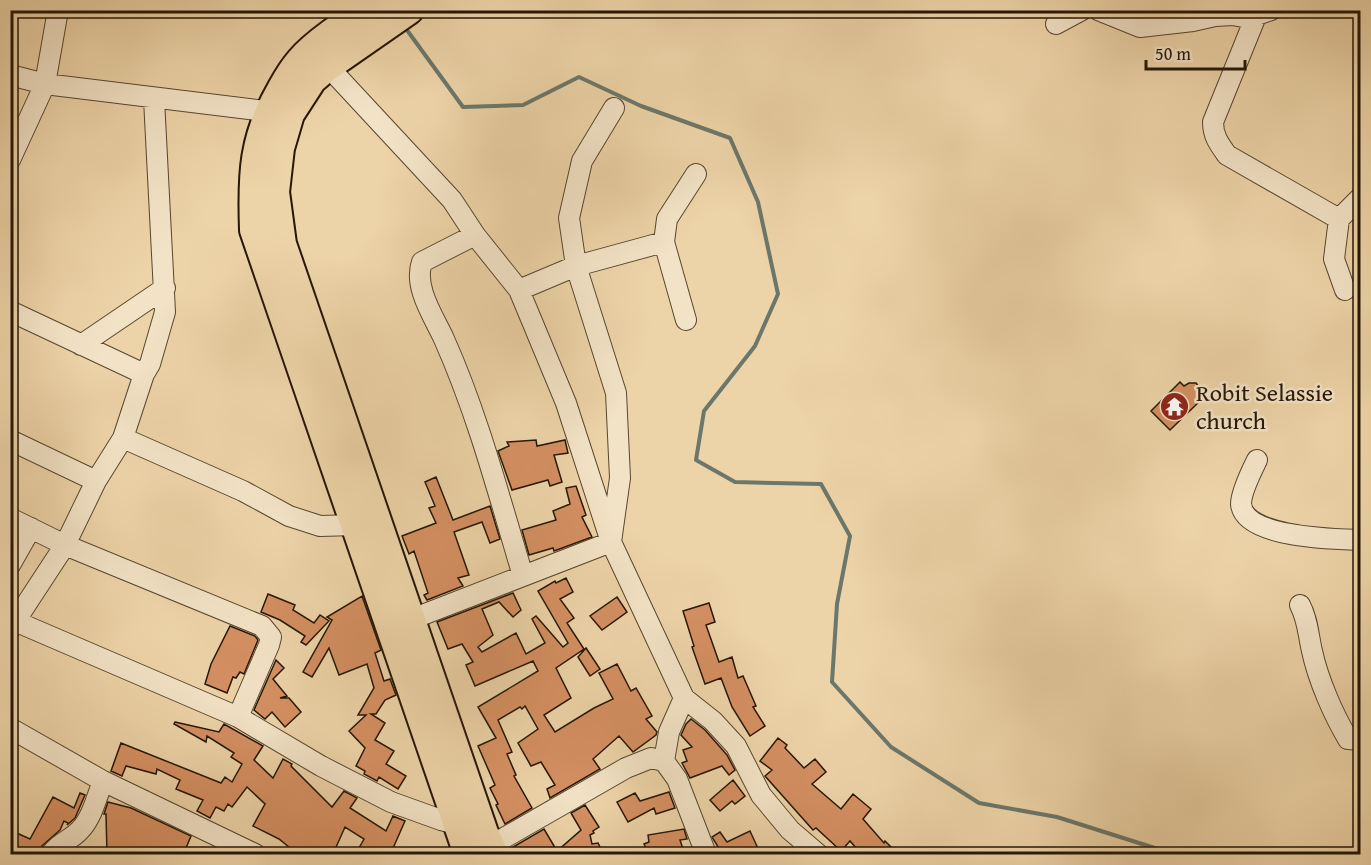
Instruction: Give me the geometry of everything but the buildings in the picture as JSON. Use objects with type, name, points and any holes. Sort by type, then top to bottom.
[{"type":"highway","points":[[409,10],[358,25],[320,58],[312,80],[280,112],[280,148],[275,192],[282,244],[366,522],[467,819],[484,852]]},
{"type":"highway","points":[[366,522],[412,619],[467,819]]},
{"type":"street","points":[[10,160],[45,84],[58,10]]},
{"type":"street","points":[[1056,24],[1082,10]]},
{"type":"street","points":[[1098,10],[1140,27],[1215,16],[1233,15],[1248,18],[1263,13]]},
{"type":"street","points":[[1263,13],[1213,122],[1213,132],[1227,155],[1339,219]]},
{"type":"street","points":[[320,58],[452,200],[475,235],[519,290],[566,403],[611,542],[684,698],[713,721],[735,746],[761,795],[790,830],[818,855]]},
{"type":"street","points":[[10,75],[45,84],[154,99],[280,112]]},
{"type":"street","points":[[154,99],[165,312],[150,364],[144,374],[123,438],[96,481],[65,545],[12,623],[238,717],[321,766],[392,802],[441,820],[467,819]]},
{"type":"street","points":[[611,542],[620,478],[616,393],[576,266],[569,218],[582,161],[614,108]]},
{"type":"street","points":[[686,320],[664,242],[667,219],[696,174]]},
{"type":"street","points":[[1345,290],[1334,259],[1339,219],[1360,198]]},
{"type":"street","points":[[475,235],[422,262],[419,271],[422,289],[463,383],[523,576]]},
{"type":"street","points":[[519,290],[576,266],[664,242]]},
{"type":"street","points":[[81,345],[165,288]]},
{"type":"street","points":[[10,311],[144,374]]},
{"type":"street","points":[[123,438],[243,491],[289,516],[320,526],[366,522]]},
{"type":"street","points":[[10,440],[96,481]]},
{"type":"street","points":[[1257,460],[1241,504],[1246,516],[1258,524],[1304,537],[1360,540]]},
{"type":"street","points":[[10,518],[65,545],[262,626],[271,637],[269,645],[238,717]]},
{"type":"street","points":[[10,565],[31,528]]},
{"type":"street","points":[[412,619],[611,542]]},
{"type":"street","points":[[1300,605],[1307,618],[1312,652],[1339,723],[1348,739],[1360,740]]},
{"type":"street","points":[[664,761],[669,732],[684,698]]},
{"type":"street","points":[[10,728],[103,781],[255,855]]},
{"type":"street","points":[[484,852],[626,768],[651,758],[664,761],[677,779],[706,855]]},
{"type":"street","points":[[51,855],[59,844],[78,832],[85,824],[103,781]]},
{"type":"waterway","points":[[404,26],[463,107],[523,105],[579,77],[641,106],[730,138],[758,202],[778,294],[755,346],[704,411],[696,460],[735,482],[821,484],[850,536],[837,604],[832,682],[891,747],[979,803],[1057,817],[1161,850],[1202,849],[1218,854]]},
{"type":"place","name":"Robit Selassie church","points":[[1175,406]]}]
